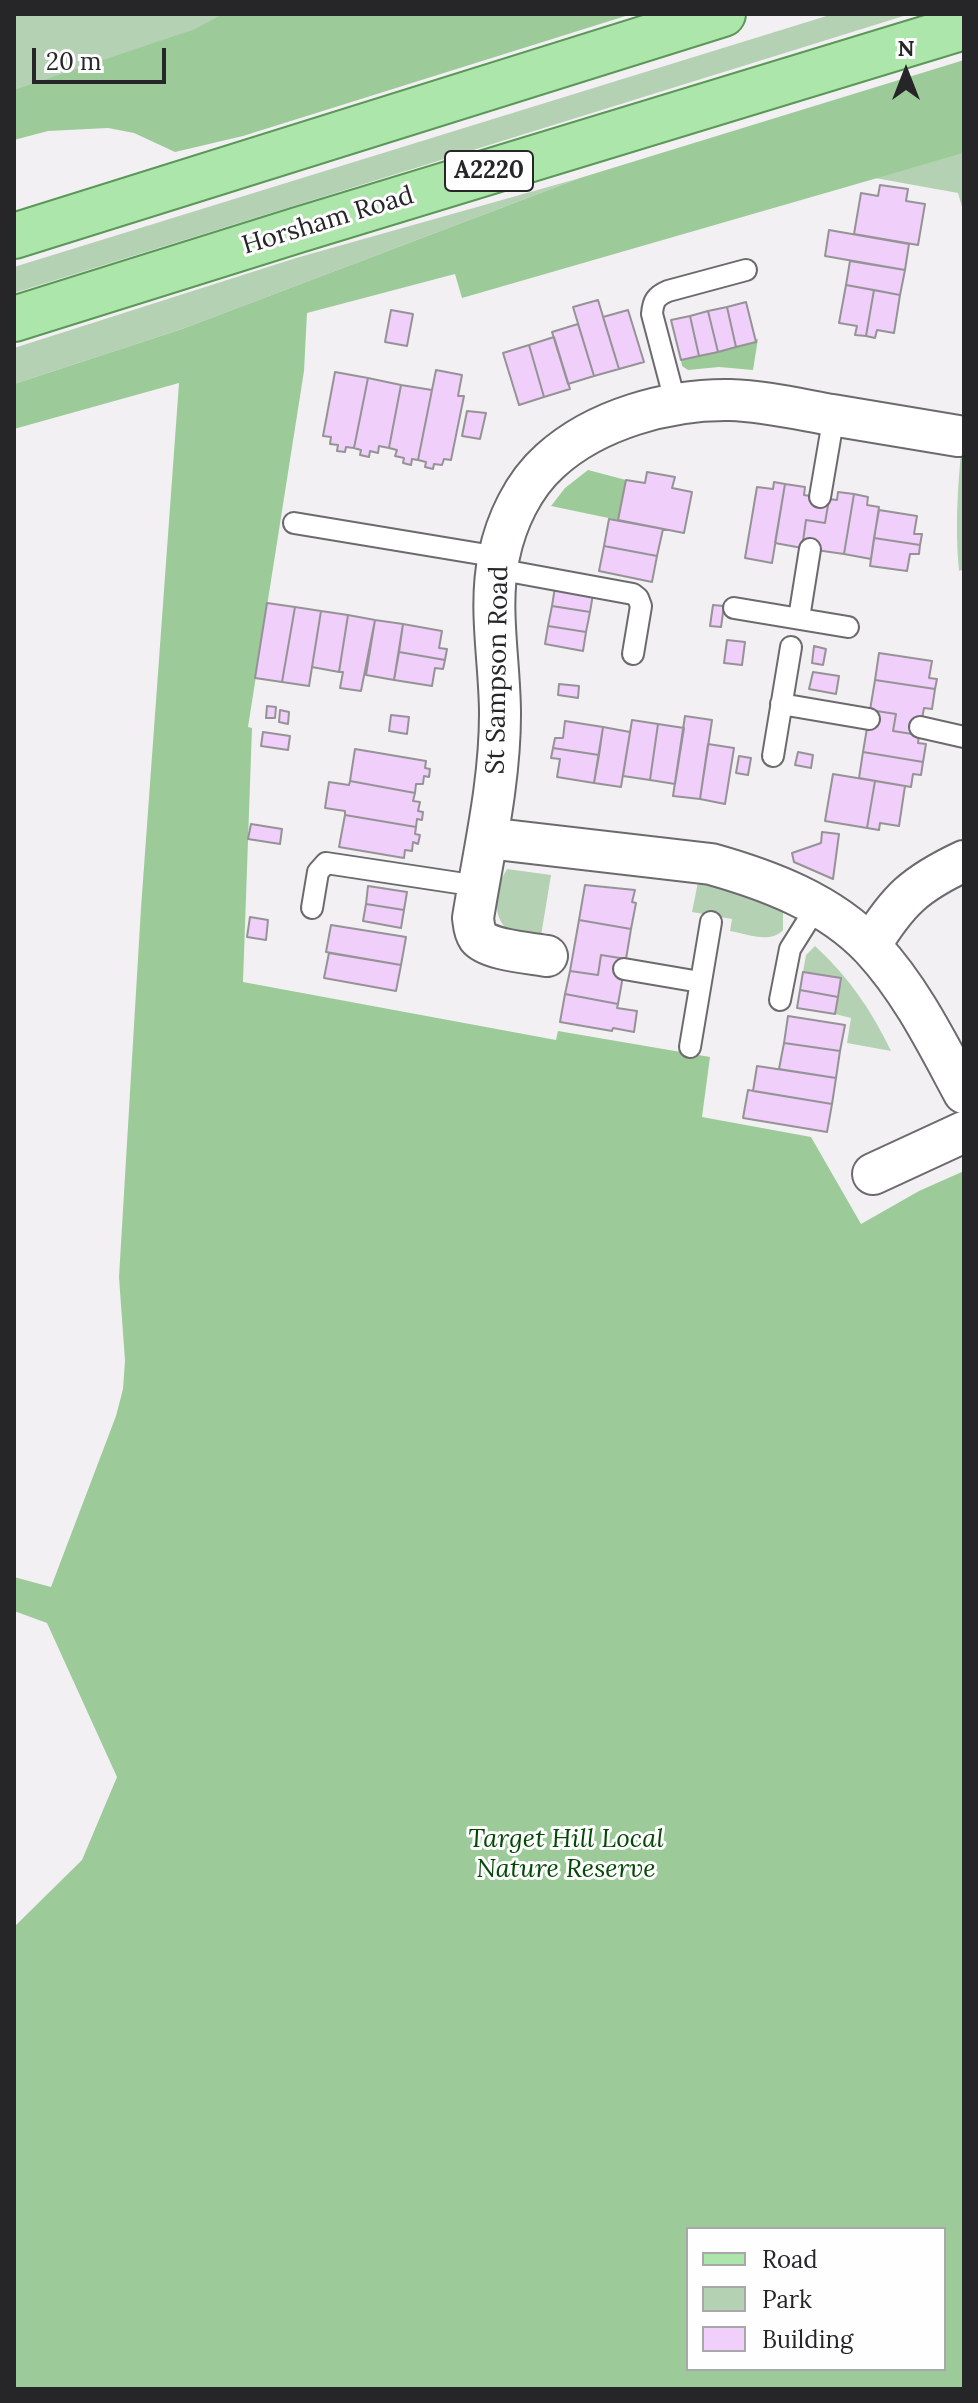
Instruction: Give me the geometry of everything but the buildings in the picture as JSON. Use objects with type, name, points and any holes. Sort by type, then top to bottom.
[{"type":"main road","points":[[14,236],[723,14]]},
{"type":"main road","name":"Horsham Road","points":[[14,319],[964,27]]},
{"type":"street","name":"St Sampson Road","points":[[559,958],[495,947],[481,941],[475,933],[473,918],[496,788],[499,748],[498,563],[506,530],[517,505],[549,462],[572,444],[629,416],[676,405],[730,400],[958,436]]},
{"type":"street","points":[[487,838],[711,864],[771,884],[817,906],[870,946],[913,1002],[964,1093]]},
{"type":"street","points":[[870,946],[907,894],[933,876],[964,861]]},
{"type":"street","points":[[873,1174],[964,1132]]},
{"type":"lane","points":[[676,405],[652,314],[653,304],[659,295],[668,291],[746,270]]},
{"type":"lane","points":[[820,497],[834,415]]},
{"type":"lane","points":[[294,523],[498,563],[633,594],[641,606],[633,654]]},
{"type":"lane","points":[[799,618],[810,549]]},
{"type":"lane","points":[[734,608],[848,627]]},
{"type":"lane","points":[[773,756],[791,647]]},
{"type":"lane","points":[[781,704],[869,719]]},
{"type":"lane","points":[[920,727],[964,737]]},
{"type":"lane","points":[[312,908],[318,872],[326,863],[478,886]]},
{"type":"lane","points":[[780,1000],[790,949],[817,906]]},
{"type":"lane","points":[[690,1047],[711,922]]},
{"type":"lane","points":[[624,969],[700,982]]},
{"type":"green space","points":[[14,14],[222,14],[196,29],[14,92]]},
{"type":"green space","points":[[222,14],[632,14],[243,136],[175,152],[134,133],[108,128],[48,131],[14,140],[14,90],[195,29]]},
{"type":"green space","points":[[833,14],[910,14],[14,293],[14,267]]},
{"type":"green space","name":"Target Hill Local Nature Reserve","points":[[964,60],[964,153],[462,298],[455,274],[307,313],[304,371],[248,727],[252,728],[243,982],[556,1040],[558,1031],[710,1057],[702,1117],[811,1137],[861,1224],[919,1191],[964,1171],[964,2389],[14,2389],[14,1927],[82,1860],[117,1777],[47,1623],[14,1611],[14,1577],[51,1587],[116,1416],[123,1389],[125,1361],[119,1277],[141,908],[179,383],[14,429],[14,384],[182,329],[580,178]]},
{"type":"green space","points":[[964,153],[964,214],[958,193],[875,178]]},
{"type":"green space","points":[[580,178],[182,329],[14,384],[14,348],[296,258]]},
{"type":"green space","points":[[758,339],[753,370],[719,367],[688,370],[682,366],[681,360],[755,342]]},
{"type":"green space","points":[[964,422],[964,569],[959,571],[957,515]]},
{"type":"green space","points":[[588,470],[626,480],[618,520],[551,506],[565,488]]},
{"type":"green space","points":[[507,869],[551,875],[540,942],[514,934],[501,921],[497,894]]},
{"type":"green space","points":[[705,880],[776,905],[783,912],[783,930],[772,936],[751,936],[730,931],[732,919],[692,912],[698,882]]},
{"type":"green space","points":[[815,946],[858,995],[891,1051],[847,1043],[851,1018],[835,1014],[841,978],[803,972],[806,955]]}]
